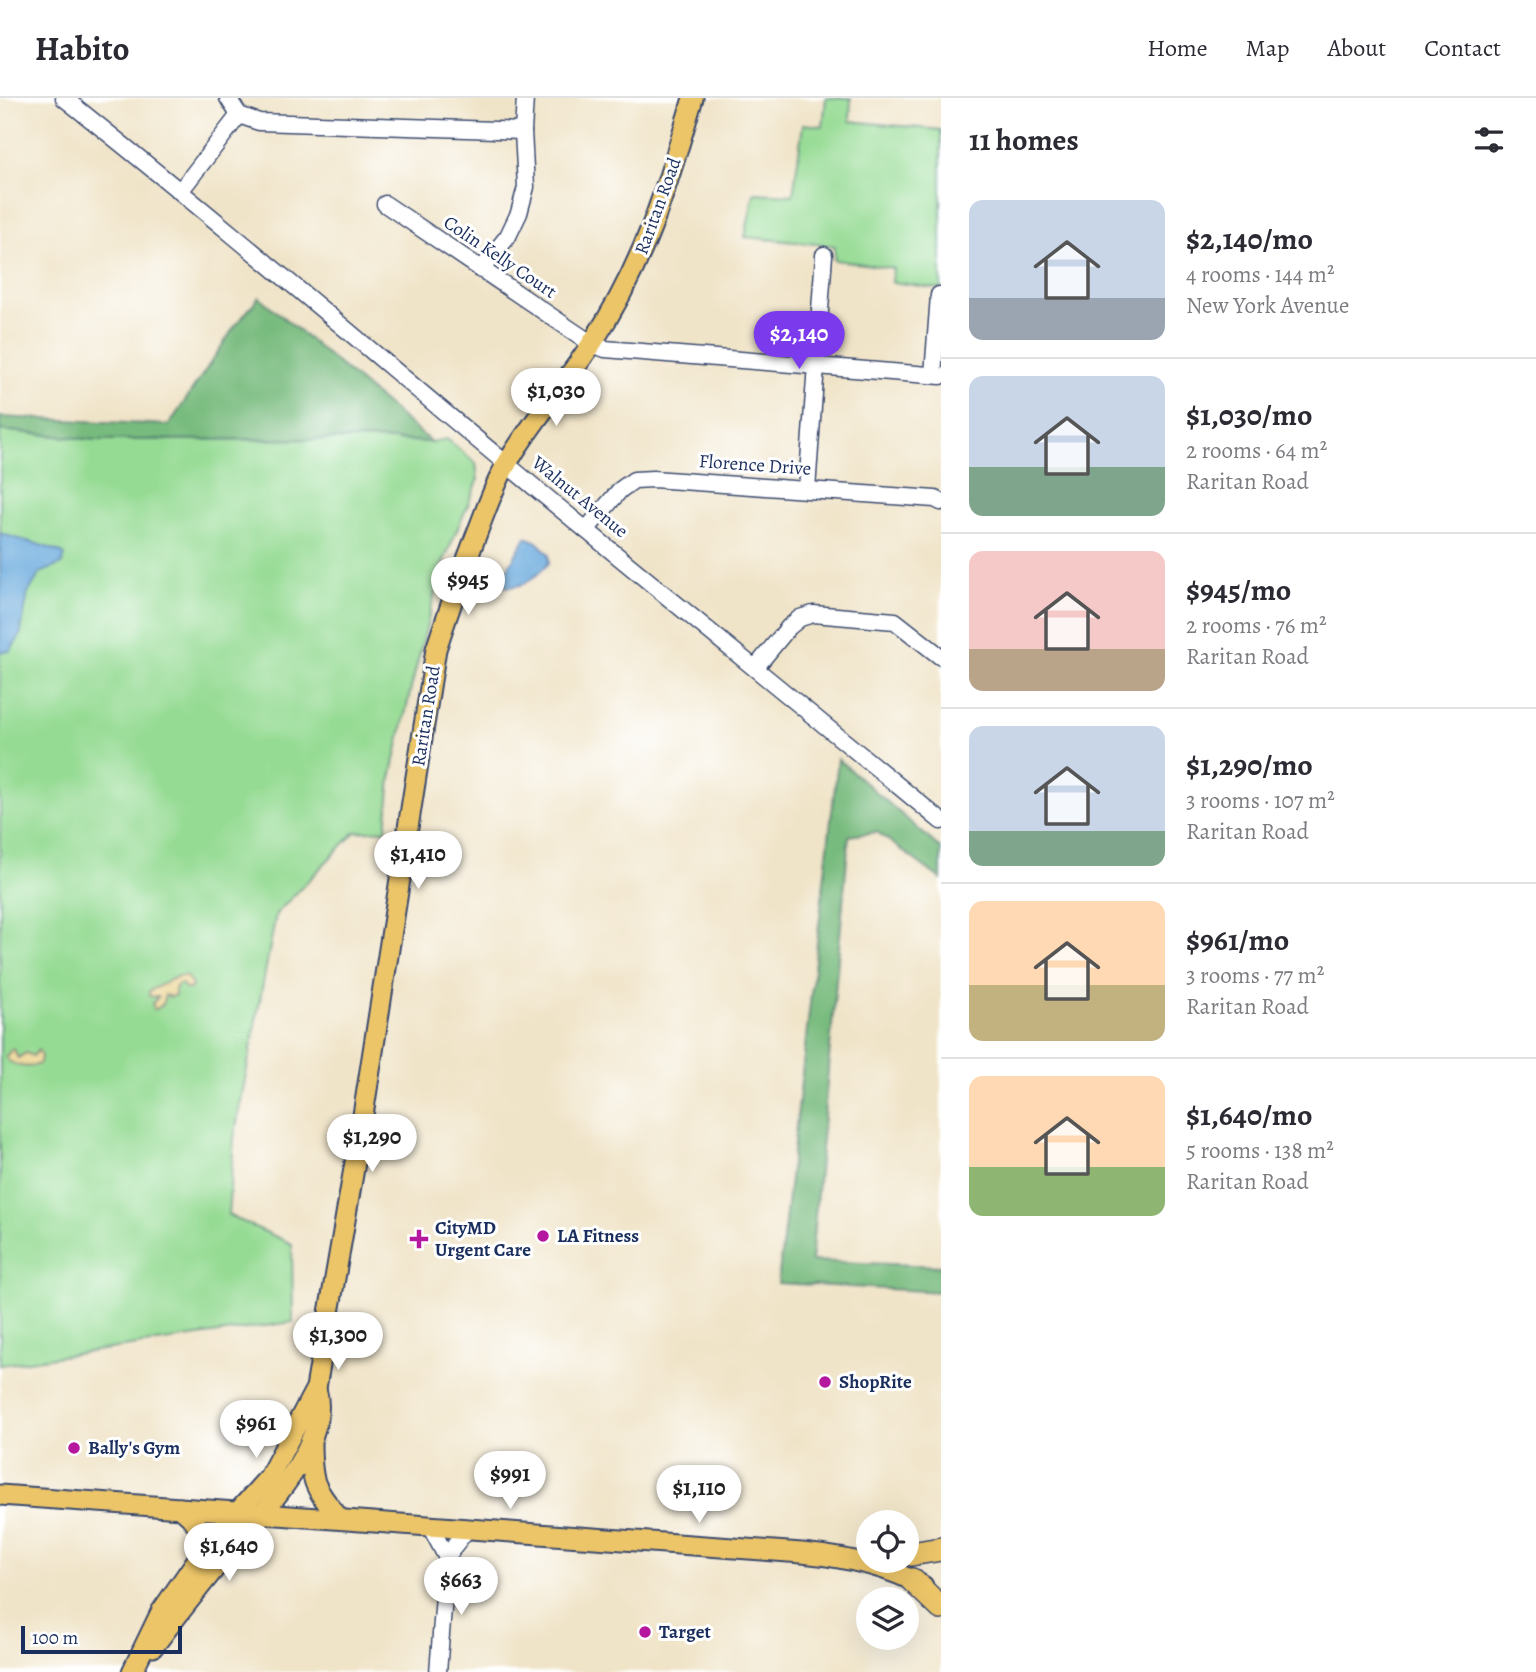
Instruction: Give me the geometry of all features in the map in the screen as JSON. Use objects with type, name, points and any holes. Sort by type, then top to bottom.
[{"type":"highway","points":[[919,1553],[941,1551]]},
{"type":"highway","points":[[912,1580],[941,1608]]},
{"type":"main road","name":"Raritan Road","points":[[132,1672],[290,1479],[312,1434],[318,1408],[316,1388],[324,1327],[361,1128],[436,649],[461,572],[506,464],[592,344],[622,293],[650,235],[693,98]]},
{"type":"main road","name":"Raritan Road","points":[[132,1672],[161,1612],[204,1550],[261,1488],[276,1466],[316,1388]]},
{"type":"main road","points":[[312,1434],[315,1485],[321,1497],[340,1518]]},
{"type":"main road","points":[[0,1495],[802,1553],[844,1559],[884,1570],[912,1580],[941,1599]]},
{"type":"main road","points":[[180,1508],[190,1515],[200,1529],[204,1536],[204,1550]]},
{"type":"main road","points":[[802,1553],[856,1553]]},
{"type":"street","name":"Walnut Avenue","points":[[64,98],[181,190],[275,272],[506,464],[941,821]]},
{"type":"street","points":[[228,98],[239,114],[259,122],[523,131]]},
{"type":"street","points":[[481,270],[508,236],[519,213],[526,187],[523,131],[525,98]]},
{"type":"street","points":[[181,190],[239,114]]},
{"type":"street","name":"Colin Kelly Court","points":[[386,204],[592,344]]},
{"type":"street","points":[[807,489],[824,255]]},
{"type":"street","points":[[592,344],[612,350],[937,376],[939,295]]},
{"type":"street","name":"Florence Drive","points":[[586,530],[620,490],[634,480],[807,489],[935,499],[941,502]]},
{"type":"street","points":[[756,667],[794,622],[813,614],[895,621],[941,657]]},
{"type":"street","points":[[430,1525],[447,1558]]},
{"type":"street","points":[[438,1672],[447,1558],[468,1528]]},
{"type":"green space","points":[[826,98],[851,98],[850,121],[941,130],[941,289],[892,282],[893,268],[834,260],[835,246],[745,237],[754,193],[793,195],[803,124],[823,126]]},
{"type":"green space","points":[[259,297],[431,442],[375,439],[96,440],[0,430],[0,417],[169,425],[235,326]]},
{"type":"green space","points":[[0,430],[96,440],[375,439],[431,442],[447,439],[476,463],[478,481],[442,565],[411,688],[391,778],[386,830],[355,832],[276,914],[234,1138],[228,1215],[292,1244],[293,1322],[0,1365]]},
{"type":"green space","points":[[838,759],[941,849],[941,879],[877,832],[849,836],[811,1261],[941,1266],[941,1292],[778,1283]]},
{"type":"sand","points":[[178,976],[186,976],[192,985],[190,989],[178,984],[175,995],[165,995],[162,1005],[155,1010],[152,1004],[158,997],[149,996],[149,991]]},
{"type":"sand","points":[[13,1048],[18,1058],[26,1053],[33,1056],[38,1050],[41,1055],[40,1063],[26,1067],[12,1063],[5,1057]]},
{"type":"water","points":[[0,533],[65,555],[62,564],[40,573],[28,593],[20,636],[10,651],[0,652]]},
{"type":"water","points":[[526,537],[537,542],[549,554],[549,563],[523,584],[503,586],[502,578]]},
{"type":"place","name":"LA Fitness","points":[[543,1236]]},
{"type":"place","name":"CityMD Urgent Care","points":[[419,1239]]},
{"type":"place","name":"ShopRite","points":[[825,1382]]},
{"type":"place","name":"Bally's Gym","points":[[74,1448]]},
{"type":"place","name":"Target","points":[[645,1632]]}]
